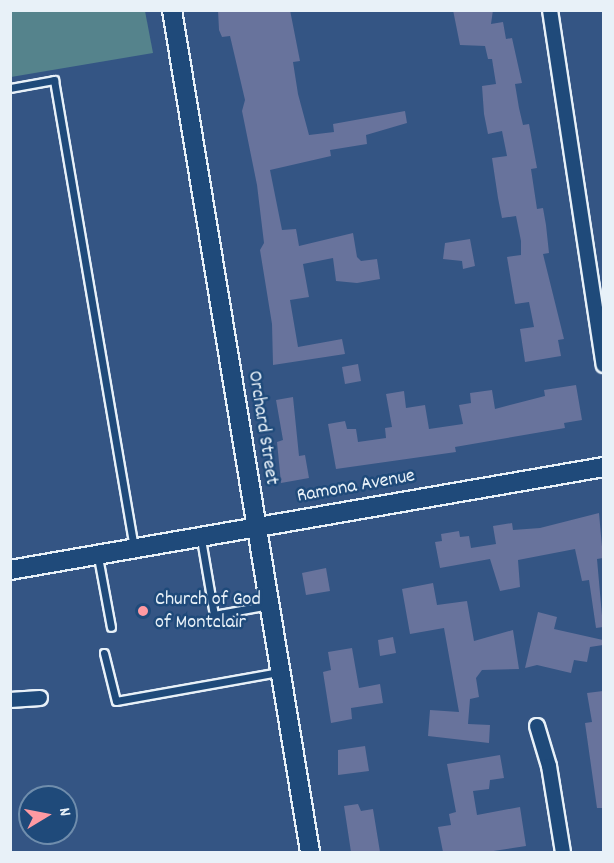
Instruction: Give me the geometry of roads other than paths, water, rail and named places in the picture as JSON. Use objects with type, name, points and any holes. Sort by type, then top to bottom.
[{"type":"street","name":"Orchard Street","points":[[172,10],[310,852]]},
{"type":"street","points":[[550,10],[603,364]]},
{"type":"street","name":"Ramona Avenue","points":[[10,570],[603,466]]},
{"type":"street","points":[[10,700],[40,698]]},
{"type":"street","points":[[537,726],[549,766],[563,852]]},
{"type":"lane","points":[[10,88],[54,80],[134,548]]},
{"type":"lane","points":[[200,537],[214,615],[268,605]]},
{"type":"lane","points":[[98,554],[111,627]]},
{"type":"lane","points":[[104,653],[116,701],[279,672]]},
{"type":"place","name":"Church of God of Montclair","points":[[143,611]]}]
